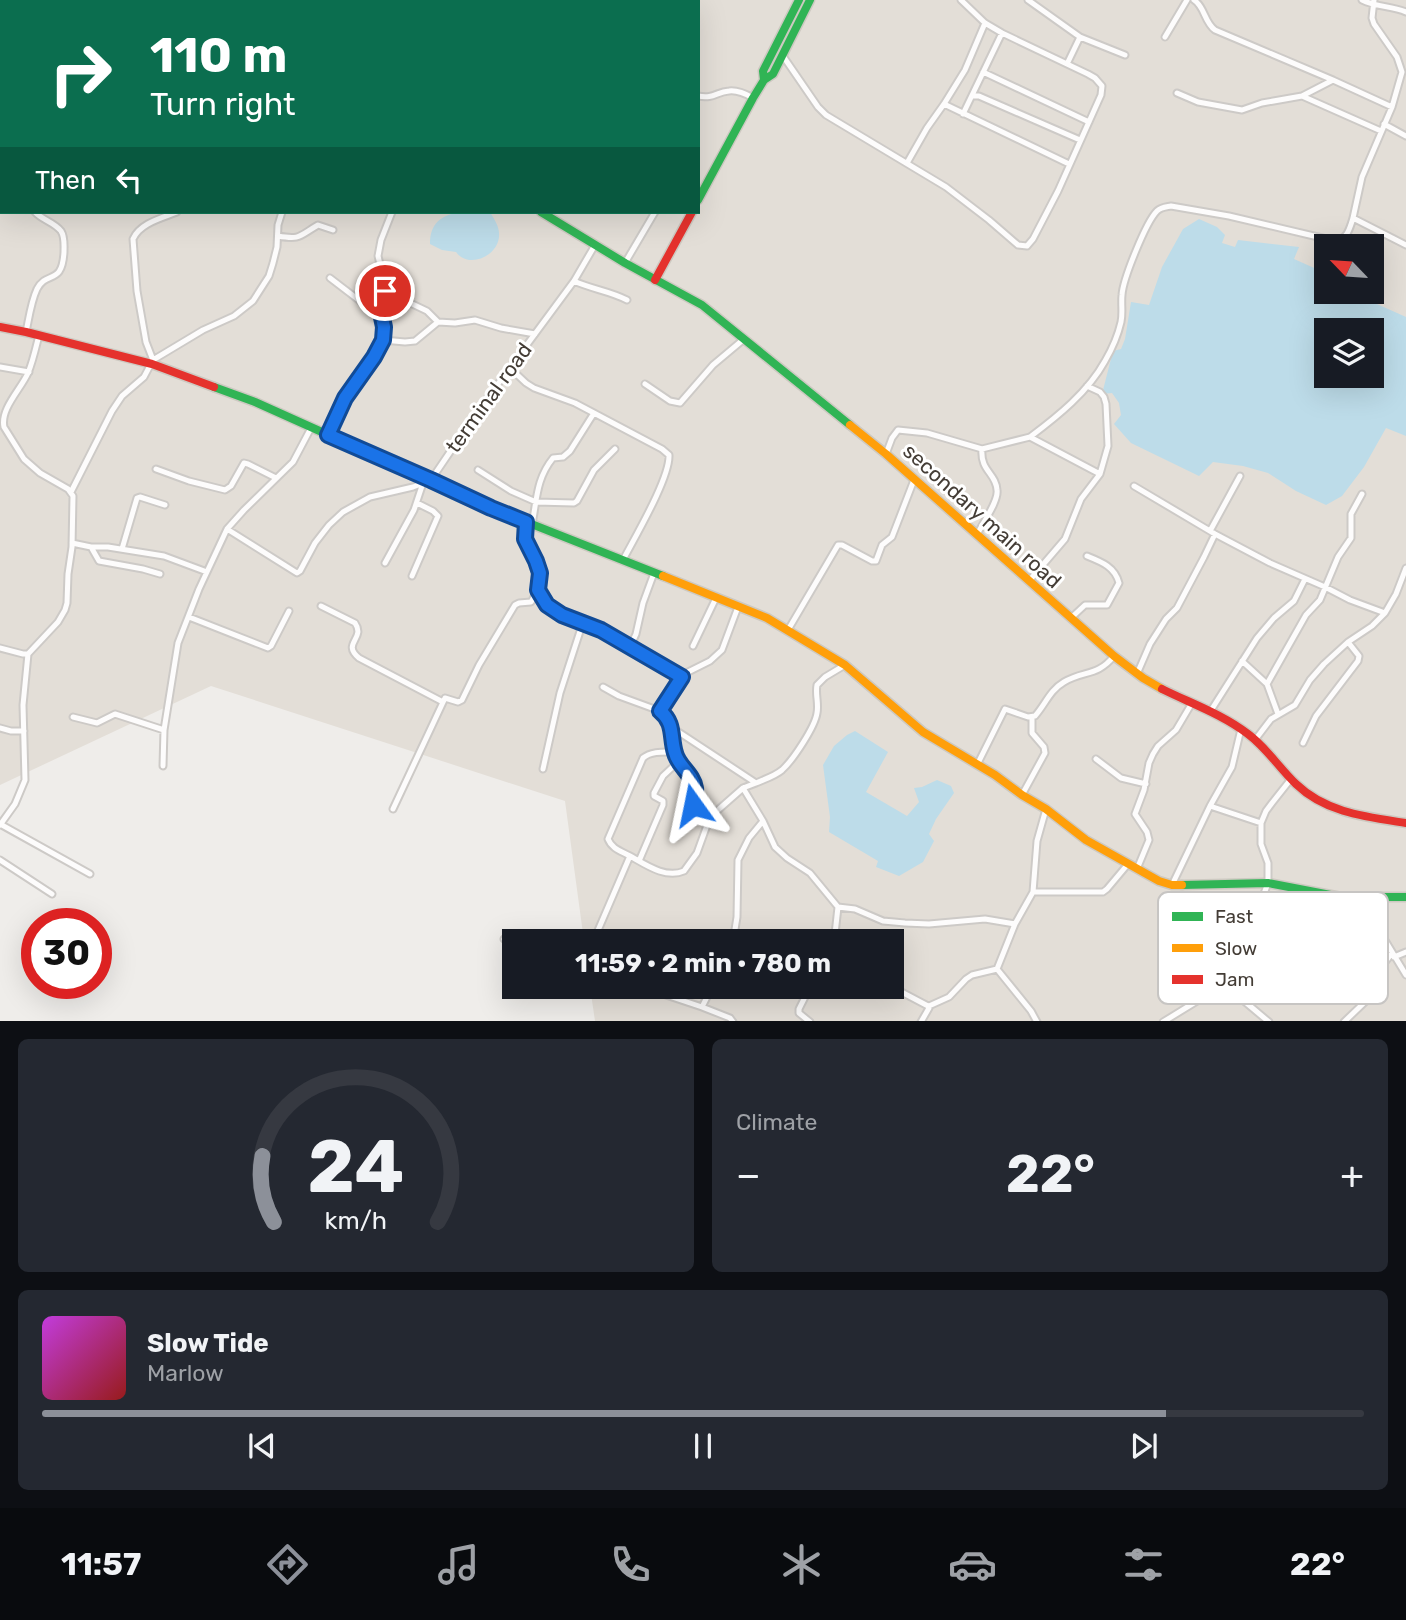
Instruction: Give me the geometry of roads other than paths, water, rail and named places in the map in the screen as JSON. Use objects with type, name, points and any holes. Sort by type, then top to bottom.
[{"type":"street","points":[[764,80],[763,71],[799,0]]},
{"type":"street","points":[[700,196],[753,98],[764,80],[773,74],[810,0]]},
{"type":"street","points":[[783,56],[822,111],[946,187],[1024,247],[1030,244],[1058,191],[1101,95],[1102,86],[1095,78],[985,23],[961,0]]},
{"type":"street","points":[[1028,0],[1080,37],[1125,55]]},
{"type":"street","points":[[1165,37],[1187,0]]},
{"type":"street","points":[[1194,0],[1200,5],[1208,24],[1214,30],[1392,107]]},
{"type":"street","points":[[1362,0],[1406,12]]},
{"type":"street","points":[[886,454],[896,431],[927,433],[982,449],[1030,437],[1059,416],[1105,362],[1121,320],[1124,283],[1134,256],[1159,209],[1171,206],[1229,216],[1335,241],[1344,238],[1353,218],[1362,177],[1404,73],[1397,57],[1374,24],[1374,2]]},
{"type":"street","points":[[907,163],[926,128],[965,70],[985,23]]},
{"type":"street","points":[[963,114],[1002,33]]},
{"type":"street","points":[[1066,64],[1080,37]]},
{"type":"street","points":[[983,72],[1089,122]]},
{"type":"street","points":[[1177,93],[1198,102],[1242,110],[1262,103],[1302,96],[1333,80]]},
{"type":"street","points":[[700,96],[711,97],[733,90],[753,98]]},
{"type":"street","points":[[972,96],[979,96],[1080,141]]},
{"type":"street","points":[[1302,96],[1381,131]]},
{"type":"street","points":[[944,104],[1069,164]]},
{"type":"street","points":[[1384,124],[1406,136]]},
{"type":"street","points":[[26,332],[37,291],[42,282],[60,272],[64,254],[61,231],[36,214]]},
{"type":"street","points":[[153,362],[146,342],[132,244],[138,231],[164,214]]},
{"type":"street","points":[[90,874],[0,825],[15,804],[25,780],[23,705],[28,654],[58,622],[65,610],[72,543],[71,492],[112,411],[122,396],[144,377],[153,362],[203,330],[234,316],[253,301],[274,263],[281,214]]},
{"type":"street","points":[[328,435],[345,398],[383,340],[381,302],[385,291],[378,256],[391,214]]},
{"type":"street","name":"secondary main road","points":[[546,214],[625,263],[702,305],[886,454],[1114,656],[1153,684],[1210,712],[1261,743],[1309,796],[1328,807],[1355,815],[1406,823]]},
{"type":"street","points":[[625,263],[654,214]]},
{"type":"street","points":[[655,280],[691,214]]},
{"type":"street","points":[[1353,218],[1406,245]]},
{"type":"street","points":[[278,236],[299,237],[318,225],[333,230]]},
{"type":"street","name":"terminal road","points":[[385,564],[427,482],[574,281],[596,245]]},
{"type":"street","points":[[330,278],[360,301],[381,311]]},
{"type":"street","points":[[574,281],[627,300]]},
{"type":"street","points":[[385,291],[427,311],[438,322],[475,320],[535,334]]},
{"type":"street","points":[[383,340],[415,341],[438,322]]},
{"type":"street","points":[[0,327],[153,362],[255,402],[427,482],[767,618],[845,665],[923,732],[995,775],[1086,840],[1158,881],[1172,885],[1268,883],[1315,892]]},
{"type":"street","points":[[39,335],[29,372],[1,423],[24,459],[40,473],[71,492]]},
{"type":"street","points":[[645,384],[670,401],[680,403],[713,365],[744,339]]},
{"type":"street","points":[[0,367],[29,372]]},
{"type":"street","points":[[510,368],[534,388],[575,403],[669,455],[669,463],[660,487],[623,559]]},
{"type":"street","points":[[1029,581],[1065,539],[1081,499],[1100,474],[1108,438],[1106,404],[1100,392],[1087,386]]},
{"type":"street","points":[[393,809],[446,697],[462,701],[515,605],[531,601],[538,590],[540,573],[525,539],[536,493],[549,463],[553,458],[563,457],[570,451],[594,413]]},
{"type":"street","points":[[163,766],[164,730],[178,643],[207,572],[227,529],[293,462],[312,428]]},
{"type":"street","points":[[1030,437],[1100,474]]},
{"type":"street","points":[[478,470],[510,491],[536,502],[576,502],[594,470],[615,449]]},
{"type":"street","points":[[977,535],[998,493],[982,461],[982,449]]},
{"type":"street","points":[[156,469],[225,490],[229,488],[244,463],[276,478]]},
{"type":"street","points":[[1137,674],[1157,632],[1182,599],[1240,476]]},
{"type":"street","points":[[788,630],[838,545],[876,561],[882,545],[892,537],[914,480]]},
{"type":"street","points":[[227,529],[297,573],[329,525],[343,512],[370,497],[427,482]]},
{"type":"street","points":[[1135,486],[1212,533],[1270,563],[1385,613]]},
{"type":"street","points":[[1267,684],[1306,615],[1320,600],[1338,557],[1351,538],[1350,514],[1362,494]]},
{"type":"street","points":[[122,549],[137,498],[165,505]]},
{"type":"street","points":[[412,576],[438,516],[417,503]]},
{"type":"street","points":[[72,543],[164,556],[207,572]]},
{"type":"street","points":[[91,547],[99,561],[160,574]]},
{"type":"street","points":[[1071,618],[1085,605],[1107,605],[1119,583],[1119,579],[1109,567],[1087,556]]},
{"type":"street","points":[[1255,740],[1278,713],[1295,705],[1317,672],[1348,642],[1372,626],[1385,613],[1406,568]]},
{"type":"street","points":[[630,647],[654,573]]},
{"type":"street","points":[[1210,712],[1267,624],[1294,601],[1305,579]]},
{"type":"street","points":[[538,590],[550,608],[601,630],[682,677]]},
{"type":"street","points":[[693,646],[716,598]]},
{"type":"street","points":[[321,606],[358,627],[359,633],[352,652],[359,658],[443,702]]},
{"type":"street","points":[[660,711],[684,674],[710,661],[722,650],[738,607]]},
{"type":"street","points":[[189,617],[268,648],[289,611]]},
{"type":"street","points":[[543,769],[560,693],[583,622]]},
{"type":"street","points":[[1303,743],[1323,706],[1358,661],[1359,656],[1348,642]]},
{"type":"street","points":[[0,648],[28,654]]},
{"type":"street","points":[[977,765],[1005,709],[1032,717],[1057,687],[1072,678],[1102,668],[1114,656]]},
{"type":"street","points":[[1242,661],[1267,684],[1278,713]]},
{"type":"street","points":[[674,752],[652,753],[643,758],[609,834],[612,847],[666,873],[684,871],[697,853],[710,817],[743,788],[775,775],[786,765],[816,718],[817,685],[845,665]]},
{"type":"street","points":[[603,687],[660,711],[667,718],[671,727],[674,752],[695,788],[695,808],[710,817]]},
{"type":"street","points":[[1137,869],[1149,840],[1135,814],[1146,784],[1149,763],[1158,746],[1176,730],[1192,703]]},
{"type":"street","points":[[73,716],[97,723],[115,714],[164,730]]},
{"type":"street","points":[[1022,795],[1045,754],[1044,747],[1032,733],[1032,717]]},
{"type":"street","points":[[671,727],[756,783]]},
{"type":"street","points":[[0,728],[24,731]]},
{"type":"street","points":[[1172,885],[1232,767],[1241,729]]},
{"type":"street","points":[[1096,759],[1121,778],[1146,784]]},
{"type":"street","points":[[639,861],[663,804],[654,793],[663,776],[678,762]]},
{"type":"street","points":[[1265,892],[1268,883],[1268,863],[1261,844],[1261,823],[1266,811],[1292,779]]},
{"type":"street","points":[[743,788],[775,847],[810,873],[838,907],[855,909],[883,921],[929,924],[985,919],[1015,924]]},
{"type":"street","points":[[1210,806],[1261,823]]},
{"type":"street","points":[[998,969],[1015,924],[1033,892],[1037,841],[1046,809]]},
{"type":"street","points":[[735,929],[738,860],[749,838],[763,821]]},
{"type":"street","points":[[599,929],[630,856]]},
{"type":"street","points":[[0,860],[52,894]]},
{"type":"street","points":[[1033,892],[1103,892],[1128,864]]},
{"type":"street","points":[[1388,897],[1406,897]]},
{"type":"street","points":[[836,929],[838,907]]},
{"type":"street","points":[[1388,946],[1406,975]]},
{"type":"street","points":[[1388,960],[1393,955],[1406,952]]},
{"type":"street","points":[[921,1021],[929,1006],[950,997],[966,978],[998,969]]},
{"type":"street","points":[[998,969],[1037,1021]]},
{"type":"street","points":[[904,993],[929,1006]]},
{"type":"street","points":[[678,999],[733,1021]]},
{"type":"street","points":[[702,1007],[706,999]]},
{"type":"street","points":[[804,999],[799,1013],[810,1021]]},
{"type":"street","points":[[1164,1021],[1192,1004]]},
{"type":"street","points":[[1248,1004],[1269,1021]]},
{"type":"street","points":[[1344,1021],[1362,1004]]},
{"type":"water","points":[[491,214],[499,230],[495,248],[483,258],[468,260],[456,252],[442,250],[430,244],[435,225],[448,215]]},
{"type":"water","points":[[1199,219],[1217,227],[1225,235],[1222,243],[1235,247],[1238,240],[1299,247],[1294,259],[1314,268],[1314,304],[1377,304],[1406,317],[1406,436],[1386,428],[1364,467],[1342,496],[1326,505],[1296,491],[1268,473],[1213,462],[1199,476],[1131,443],[1114,424],[1121,415],[1119,403],[1112,393],[1102,394],[1113,351],[1121,349],[1125,339],[1131,302],[1149,305],[1162,267],[1183,229]]},
{"type":"water","points":[[855,731],[888,752],[866,792],[907,816],[919,802],[914,788],[937,780],[951,786],[954,793],[929,834],[934,841],[923,862],[899,876],[876,867],[878,861],[829,832],[830,817],[823,765],[834,746]]}]
